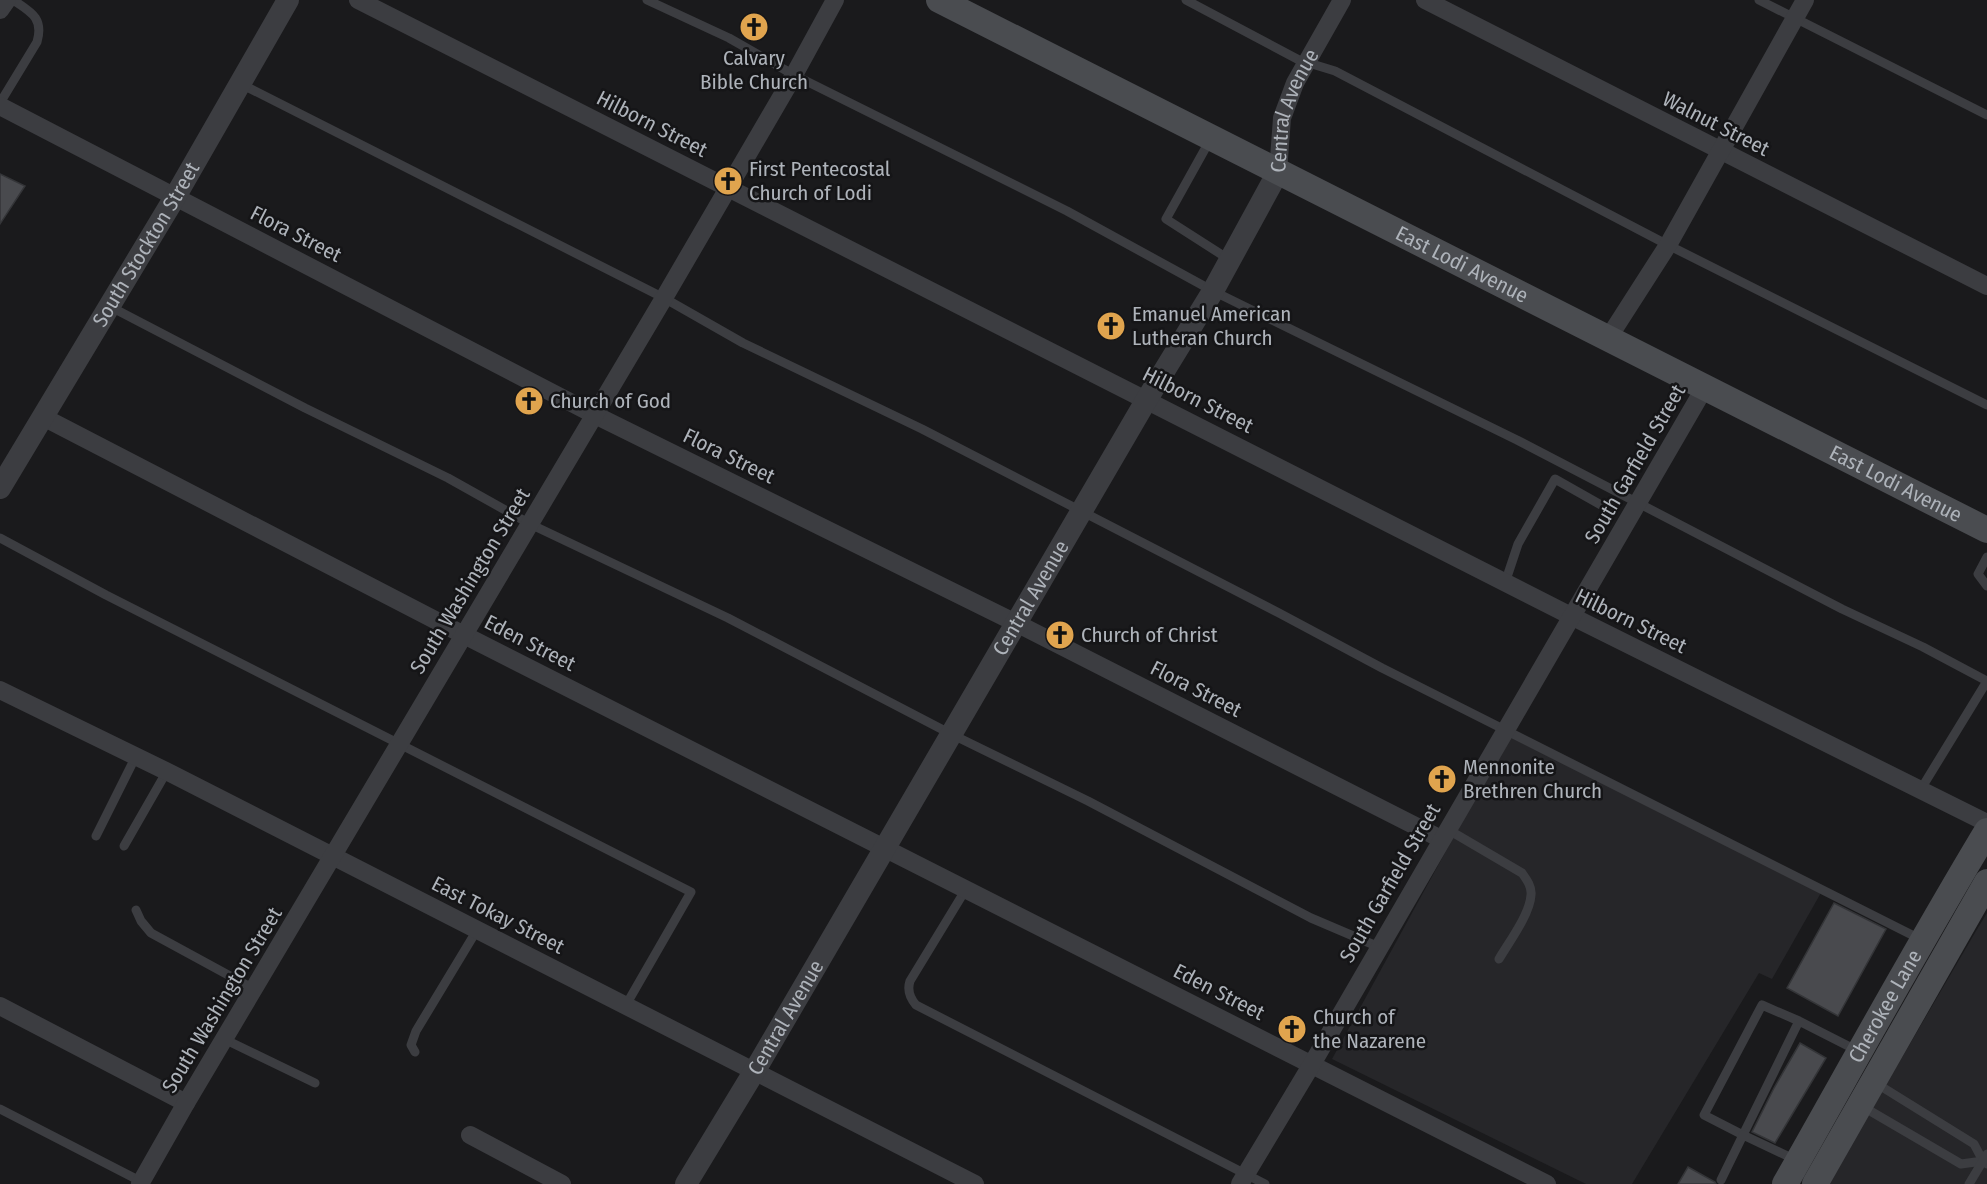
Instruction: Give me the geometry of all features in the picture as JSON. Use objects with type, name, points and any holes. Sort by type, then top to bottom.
[{"type":"main road","name":"East Lodi Avenue","points":[[950,2],[1211,138],[1609,337],[1987,530]]},
{"type":"main road","name":"Cherokee Lane","points":[[1815,1184],[1874,1082],[1987,831]]},
{"type":"main road","name":"Cherokee Lane","points":[[1785,1184],[1861,1052],[1934,946],[1987,882]]},
{"type":"street","points":[[0,10],[7,0]]},
{"type":"street","name":"South Stockton Street","points":[[0,488],[175,197],[288,0]]},
{"type":"street","name":"Hilborn Street","points":[[358,0],[1572,617],[1987,823]]},
{"type":"street","name":"South Washington Street","points":[[141,1183],[186,1103],[664,298],[835,0]]},
{"type":"street","name":"Central Avenue","points":[[686,1184],[754,1072],[1147,399],[1213,291],[1278,172],[1282,118],[1295,83],[1342,0]]},
{"type":"street","name":"Walnut Street","points":[[1425,0],[1987,286]]},
{"type":"street","points":[[1609,337],[1668,245],[1805,0]]},
{"type":"street","name":"Flora Street","points":[[0,104],[595,415],[1444,834]]},
{"type":"street","name":"South Garfield Street","points":[[1242,1179],[1312,1064],[1705,387]]},
{"type":"street","name":"Eden Street","points":[[43,417],[464,635],[1547,1184]]},
{"type":"street","name":"East Tokay Street","points":[[0,690],[167,771],[975,1184]]},
{"type":"street","points":[[0,1006],[186,1103]]},
{"type":"street","points":[[470,1135],[562,1184]]},
{"type":"lane","points":[[0,104],[37,42],[40,31],[34,15],[13,0]]},
{"type":"lane","points":[[647,0],[729,38],[794,75],[1067,211],[1213,291],[1639,502],[1842,609],[1923,647],[1987,681],[1921,789]]},
{"type":"lane","points":[[1186,0],[1299,60],[1335,70],[1668,245],[1987,405]]},
{"type":"lane","points":[[1759,0],[1987,115]]},
{"type":"lane","points":[[241,84],[664,298],[743,343],[922,429],[1506,731],[1934,946]]},
{"type":"lane","points":[[1211,138],[1166,219],[1230,260]]},
{"type":"lane","points":[[109,306],[305,408],[448,478],[530,524],[728,618],[951,734],[1088,801],[1311,918],[1379,947]]},
{"type":"lane","points":[[1505,583],[1518,544],[1555,478],[1608,509]]},
{"type":"lane","points":[[0,538],[106,595],[691,892],[626,1005]]},
{"type":"lane","points":[[1987,557],[1978,574],[1987,586]]},
{"type":"lane","points":[[96,836],[136,756]]},
{"type":"lane","points":[[124,846],[167,771]]},
{"type":"lane","points":[[1444,834],[1522,873],[1529,883],[1532,894],[1528,909],[1499,959]]},
{"type":"lane","points":[[966,889],[910,981],[908,986],[911,998],[916,1005],[1125,1111],[1242,1179],[1265,1184]]},
{"type":"lane","points":[[136,910],[141,921],[151,933],[254,989]]},
{"type":"lane","points":[[415,1052],[411,1045],[416,1031],[477,930]]},
{"type":"lane","points":[[1798,1161],[1704,1115],[1762,1005],[1861,1052]]},
{"type":"lane","points":[[1721,1180],[1799,1021]]},
{"type":"lane","points":[[224,1039],[315,1083]]},
{"type":"lane","points":[[1874,1082],[1974,1144],[1986,1159]]},
{"type":"lane","points":[[1860,1105],[1961,1164],[1986,1159]]},
{"type":"lane","points":[[0,1108],[141,1183]]},
{"type":"lane","points":[[1969,1184],[1986,1159]]},
{"type":"shaded area","points":[[1509,736],[1822,891],[1772,979],[1759,973],[1632,1184],[1586,1184],[1332,1059]]},
{"type":"shaded area","points":[[1987,913],[1987,1184],[1828,1184],[1976,931]]},
{"type":"building","points":[[0,174],[25,186],[0,224]]},
{"type":"building","points":[[1834,903],[1886,929],[1838,1016],[1787,988]]},
{"type":"building","points":[[1800,1043],[1826,1058],[1775,1143],[1752,1132]]},
{"type":"building","points":[[1688,1167],[1715,1182],[1716,1184],[1678,1184]]},
{"type":"place","name":"Calvary Bible Church","points":[[754,27]]},
{"type":"place","name":"First Pentecostal Church of Lodi","points":[[728,181]]},
{"type":"place","name":"Emanuel American Lutheran Church","points":[[1111,326]]},
{"type":"place","name":"Church of God","points":[[529,401]]},
{"type":"place","name":"Church of Christ","points":[[1060,635]]},
{"type":"place","name":"Mennonite Brethren Church","points":[[1442,779]]},
{"type":"place","name":"Church of the Nazarene","points":[[1292,1029]]}]
